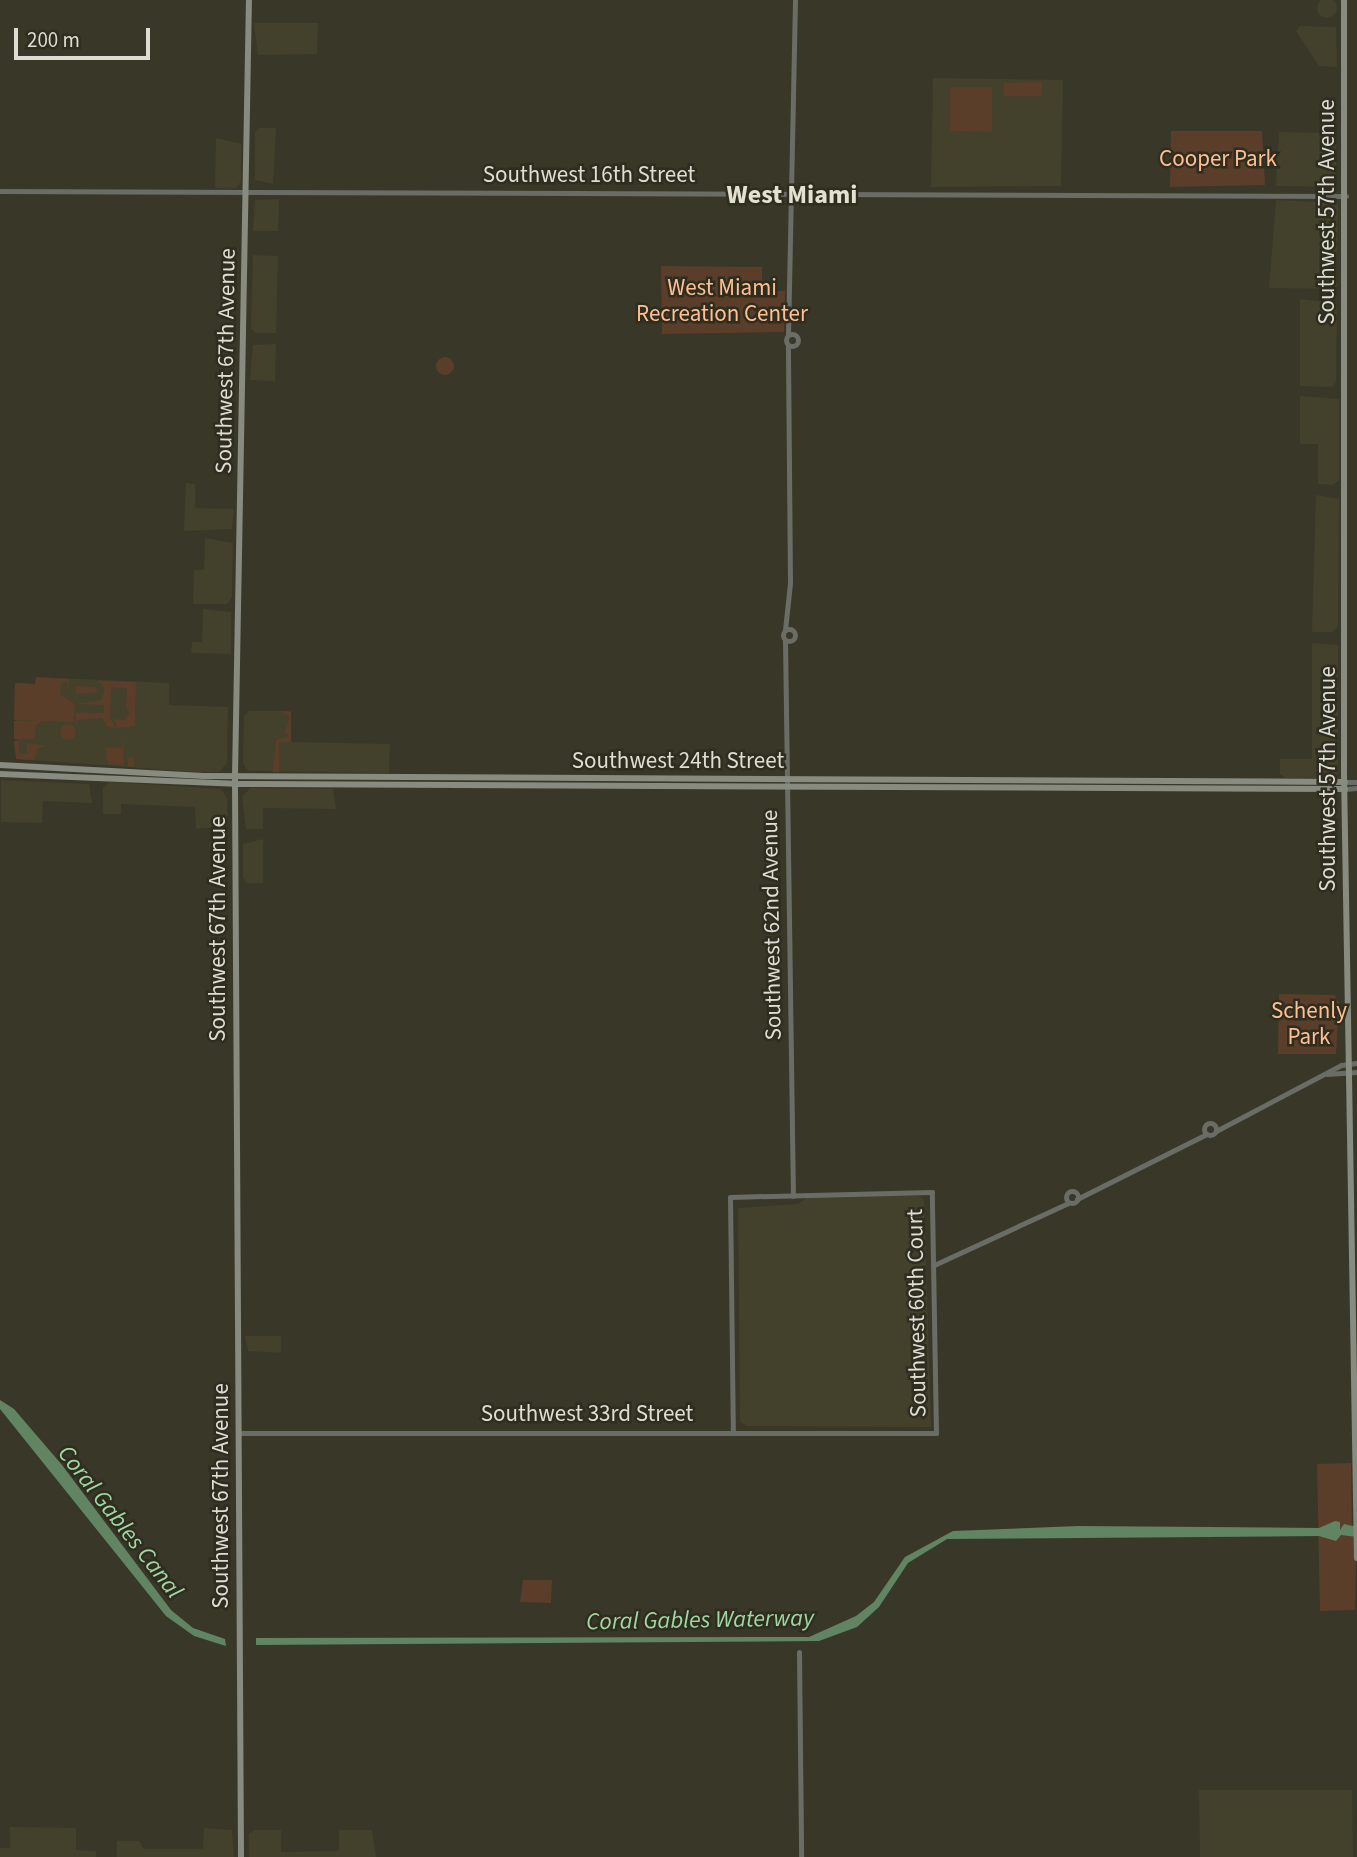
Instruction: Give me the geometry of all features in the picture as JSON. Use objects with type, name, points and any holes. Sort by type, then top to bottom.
[{"type":"main road","name":"Southwest 67th Avenue","points":[[242,1857],[235,780],[250,0]]},
{"type":"main road","name":"Southwest 57th Avenue","points":[[1344,0],[1345,786],[1353,1063],[1357,1558]]},
{"type":"main road","name":"Southwest 24th Street","points":[[0,765],[166,778]]},
{"type":"main road","name":"Southwest 24th Street","points":[[0,774],[235,780],[1345,786]]},
{"type":"street","points":[[791,362],[796,345],[792,320],[795,0]]},
{"type":"street","name":"Southwest 16th Street","points":[[0,191],[1346,197]]},
{"type":"street","points":[[789,640],[791,362],[788,335],[792,320]]},
{"type":"street","points":[[788,335],[795,335]]},
{"type":"street","points":[[788,346],[796,345]]},
{"type":"street","points":[[788,630],[789,640]]},
{"type":"street","name":"Southwest 62nd Avenue","points":[[789,640],[787,783],[793,1195]]},
{"type":"street","name":"Southwest 24th Street","points":[[1345,786],[1357,782]]},
{"type":"street","name":"Southwest 24th Street","points":[[1345,786],[1357,788]]},
{"type":"street","points":[[934,1265],[1066,1201],[1077,1199],[1090,1190],[1353,1063]]},
{"type":"street","points":[[1326,1074],[1353,1072]]},
{"type":"street","points":[[1206,1133],[1208,1123],[1226,1123]]},
{"type":"street","points":[[1214,1124],[1216,1131]]},
{"type":"street","points":[[1066,1201],[1071,1191],[1090,1190]]},
{"type":"street","points":[[1077,1191],[1077,1199]]},
{"type":"street","name":"Southwest 60th Court","points":[[793,1195],[933,1192],[936,1433]]},
{"type":"street","points":[[733,1432],[730,1197],[793,1195]]},
{"type":"street","name":"Southwest 33rd Street","points":[[239,1433],[936,1433]]},
{"type":"street","points":[[799,1653],[801,1857]]},
{"type":"shaded area","points":[[1327,-2],[1334,1],[1337,8],[1334,15],[1327,18],[1320,15],[1317,8],[1320,1]]},
{"type":"shaded area","points":[[254,23],[318,23],[317,54],[258,55]]},
{"type":"shaded area","points":[[1300,26],[1336,27],[1337,67],[1319,66],[1296,31]]},
{"type":"shaded area","points":[[933,78],[1063,80],[1061,186],[931,187]]},
{"type":"shaded area","points":[[259,128],[276,128],[273,184],[255,180],[255,132]]},
{"type":"shaded area","points":[[1279,132],[1336,133],[1336,187],[1276,186]]},
{"type":"shaded area","points":[[216,138],[241,144],[241,181],[236,188],[215,188]]},
{"type":"shaded area","points":[[279,199],[278,231],[253,231],[255,200]]},
{"type":"shaded area","points":[[1276,200],[1338,203],[1337,289],[1269,288]]},
{"type":"shaded area","points":[[253,255],[278,256],[276,333],[256,333],[251,328]]},
{"type":"shaded area","points":[[1300,299],[1337,303],[1336,382],[1332,387],[1300,386]]},
{"type":"shaded area","points":[[276,344],[275,381],[250,380],[253,345]]},
{"type":"shaded area","points":[[1300,396],[1339,399],[1339,480],[1333,485],[1318,484],[1318,444],[1300,444]]},
{"type":"shaded area","points":[[186,483],[195,484],[195,508],[234,509],[232,529],[184,531]]},
{"type":"shaded area","points":[[1316,495],[1339,499],[1338,627],[1332,632],[1312,632]]},
{"type":"shaded area","points":[[205,538],[233,543],[232,597],[227,604],[193,604],[194,570],[204,570]]},
{"type":"shaded area","points":[[203,609],[231,612],[231,654],[191,653],[192,642],[202,642]]},
{"type":"shaded area","points":[[1312,643],[1338,645],[1338,773],[1333,778],[1285,778],[1280,774],[1280,759],[1312,759]]},
{"type":"shaded area","points":[[36,677],[169,683],[169,705],[228,707],[227,763],[219,772],[195,772],[17,759],[15,683],[35,684]]},
{"type":"shaded area","points":[[249,711],[291,711],[291,742],[390,744],[389,773],[248,771],[243,763],[244,716]]},
{"type":"shaded area","points":[[1,780],[89,784],[92,803],[43,801],[42,823],[1,822]]},
{"type":"shaded area","points":[[109,782],[221,789],[227,798],[227,826],[196,829],[195,807],[121,804],[121,814],[103,814],[103,788]]},
{"type":"shaded area","points":[[250,788],[333,789],[336,809],[263,808],[263,829],[246,829],[242,797]]},
{"type":"shaded area","points":[[214,838],[220,838],[225,846],[223,852],[214,854],[209,849],[209,843]]},
{"type":"shaded area","points":[[263,839],[263,883],[247,883],[243,878],[243,844]]},
{"type":"shaded area","points":[[809,1196],[919,1196],[924,1200],[931,1427],[747,1426],[740,1422],[738,1208],[798,1204]]},
{"type":"shaded area","points":[[245,1336],[281,1336],[281,1353],[248,1351]]},
{"type":"shaded area","name":"Coral Gables Canal","points":[[0,1400],[14,1409],[62,1465],[171,1610],[193,1628],[225,1639],[226,1646],[194,1636],[166,1616],[0,1409]]},
{"type":"shaded area","points":[[1335,1521],[1340,1522],[1340,1530],[1344,1524],[1357,1527],[1357,1537],[1341,1535],[1336,1541],[1319,1536],[947,1539],[908,1563],[879,1607],[857,1627],[819,1641],[256,1645],[256,1638],[809,1637],[856,1616],[874,1602],[905,1557],[953,1531],[1078,1526],[1319,1528]]},
{"type":"shaded area","points":[[1199,1790],[1352,1790],[1353,1857],[1200,1857]]},
{"type":"shaded area","points":[[10,1827],[76,1828],[76,1850],[96,1851],[96,1857],[0,1857],[0,1848],[10,1848]]},
{"type":"shaded area","points":[[204,1828],[232,1830],[234,1857],[117,1857],[117,1841],[139,1841],[144,1849],[203,1849]]},
{"type":"shaded area","points":[[254,1830],[281,1830],[281,1852],[339,1851],[339,1830],[372,1830],[376,1857],[249,1857],[249,1834]]},
{"type":"green space","points":[[1042,82],[1042,96],[1004,96],[1004,83]]},
{"type":"green space","points":[[950,87],[992,87],[992,132],[950,131]]},
{"type":"green space","name":"Cooper Park","points":[[1171,131],[1262,131],[1265,185],[1170,187]]},
{"type":"green space","name":"West Miami Recreation Center","points":[[661,266],[762,267],[762,291],[785,291],[784,332],[662,334]]},
{"type":"green space","points":[[445,357],[451,360],[454,366],[451,372],[445,375],[439,372],[436,366],[439,360]]},
{"type":"green space","points":[[36,677],[69,679],[69,693],[67,683],[62,682],[60,694],[75,704],[74,722],[43,721],[36,725],[35,739],[14,739],[14,721],[38,721],[14,720],[15,683],[35,684]]},
{"type":"green space","points":[[73,680],[136,682],[135,726],[117,728],[114,719],[125,720],[130,712],[126,708],[127,688],[111,687],[110,718],[116,728],[107,727],[102,718],[78,720],[76,725],[76,713],[104,713],[104,705],[76,704],[101,700],[105,688],[98,681]]},
{"type":"green space","points":[[76,686],[95,687],[98,692],[76,694]]},
{"type":"green space","points":[[280,711],[291,712],[291,742],[279,742],[279,772],[273,772],[276,740],[289,736],[285,732],[290,717]]},
{"type":"green space","points":[[65,724],[71,724],[76,732],[74,738],[65,740],[60,735],[60,729]]},
{"type":"green space","points":[[135,730],[134,767],[128,766],[128,758],[134,757]]},
{"type":"green space","points":[[123,732],[124,765],[108,764],[105,747],[122,748]]},
{"type":"green space","points":[[14,741],[19,741],[19,754],[27,754],[27,743],[48,746],[38,748],[34,760],[16,759]]},
{"type":"green space","name":"Schenly Park","points":[[1279,994],[1335,995],[1339,1003],[1336,1054],[1278,1054]]},
{"type":"green space","points":[[1351,1463],[1352,1525],[1357,1525],[1355,1610],[1320,1611],[1317,1464]]},
{"type":"green space","points":[[523,1580],[552,1580],[551,1603],[520,1602]]},
{"type":"district","name":"West Miami","points":[[792,195]]},
{"type":"water label","name":"Coral Gables Waterway","points":[[700,1620]]}]
